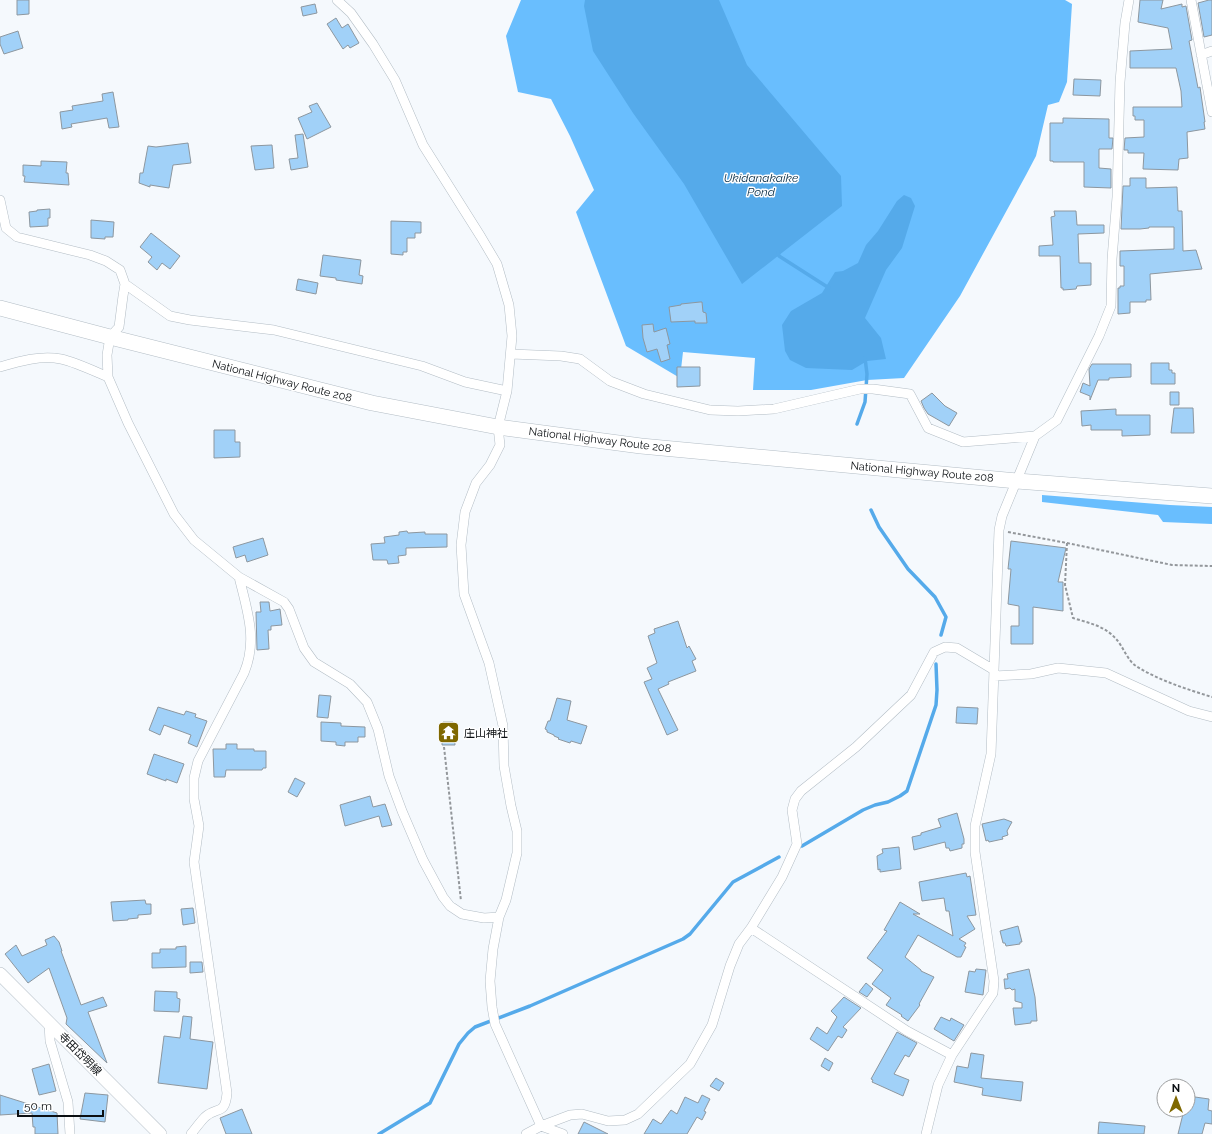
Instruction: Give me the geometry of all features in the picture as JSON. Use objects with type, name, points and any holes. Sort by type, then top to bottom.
[{"type":"highway","name":"National Highway Route 208","points":[[0,308],[372,403],[498,427],[641,446],[1017,481],[1212,496]]},
{"type":"main road","name":"寺田岱明線","points":[[0,974],[160,1134]]},
{"type":"street","points":[[337,0],[351,13],[373,44],[394,80],[423,145],[481,237],[496,264],[509,305],[512,336],[511,354],[507,391],[498,427],[500,445],[490,465],[476,482],[465,512],[461,544],[464,594],[489,663],[502,726],[504,766],[517,831],[517,853],[506,900],[499,917],[490,981],[495,1024],[542,1126],[563,1134]]},
{"type":"street","points":[[511,354],[561,356],[580,360],[610,381],[644,394],[710,410],[738,411],[774,409],[860,389],[874,389],[910,394],[928,428],[963,442],[1035,436],[1057,420],[1099,336],[1111,306],[1112,259],[1117,197],[1120,82],[1130,0]]},
{"type":"street","points":[[1191,0],[1212,112]]},
{"type":"street","points":[[1201,55],[1212,51]]},
{"type":"street","points":[[0,200],[6,228],[17,237],[90,255],[106,261],[120,270],[125,284],[119,327],[110,337],[106,355],[108,377],[128,423],[174,514],[194,540],[239,577],[284,602],[289,609],[304,648],[314,662],[350,684],[367,702],[378,729],[389,776],[402,811],[423,860],[443,897],[450,906],[462,914],[484,918],[499,917]]},
{"type":"street","points":[[125,284],[170,316],[190,320],[274,330],[422,366],[465,382],[507,391]]},
{"type":"street","points":[[0,367],[41,357],[62,359],[108,377]]},
{"type":"street","points":[[926,1134],[938,1085],[952,1055],[993,993],[994,981],[975,852],[975,826],[992,754],[999,530],[1002,516],[1035,436]]},
{"type":"street","points":[[191,1134],[206,1116],[220,1110],[226,1104],[227,1093],[194,862],[199,826],[194,799],[194,778],[198,761],[249,661],[251,641],[249,617],[239,577]]},
{"type":"street","points":[[526,1134],[570,1115],[582,1114],[608,1121],[625,1120],[638,1114],[690,1064],[712,1025],[730,966],[740,944],[782,877],[797,844],[792,810],[795,799],[801,791],[856,747],[910,695],[934,652],[945,647],[957,648],[994,673],[1031,674],[1058,668],[1106,673],[1189,711],[1212,717]]},
{"type":"street","points":[[751,928],[907,1031],[952,1055]]},
{"type":"street","points":[[49,1024],[50,1041],[68,1102],[70,1134]]},
{"type":"path","points":[[999,530],[1172,565],[1212,566]]},
{"type":"path","points":[[1067,543],[1065,586],[1073,618],[1104,628],[1116,639],[1134,665],[1188,690],[1212,697]]},
{"type":"path","points":[[444,747],[462,914]]},
{"type":"shaded area","points":[[521,0],[1065,0],[1072,4],[1067,82],[1059,102],[1048,105],[1036,156],[960,296],[904,378],[867,380],[811,390],[753,390],[755,358],[683,352],[680,378],[626,346],[576,212],[594,190],[570,136],[551,99],[518,92],[506,36]]},
{"type":"shaded area","points":[[1042,495],[1212,507],[1212,524],[1163,522],[1158,515],[1042,502]]},
{"type":"water","name":"Ukidanakaike Pond","points":[[585,0],[719,0],[747,65],[841,176],[842,206],[742,284],[684,184],[633,113],[593,51],[584,6]]},
{"type":"water","points":[[904,195],[911,198],[915,206],[902,248],[886,270],[865,318],[881,338],[886,359],[867,361],[852,370],[806,368],[790,360],[785,351],[782,325],[791,311],[822,293],[835,272],[843,271],[858,263],[866,245],[878,231],[897,201]]},
{"type":"building","points":[[17,0],[29,0],[29,14],[17,15]]},
{"type":"building","points":[[1140,0],[1163,0],[1161,9],[1182,4],[1182,7],[1186,6],[1192,40],[1189,41],[1198,88],[1200,87],[1205,129],[1187,132],[1188,158],[1179,159],[1178,170],[1143,169],[1144,153],[1128,153],[1128,150],[1124,150],[1125,138],[1144,137],[1144,120],[1135,120],[1135,116],[1133,116],[1133,107],[1182,107],[1181,91],[1176,68],[1130,68],[1130,51],[1172,49],[1168,28],[1138,22]]},
{"type":"building","points":[[1212,0],[1212,35],[1204,37],[1198,3]]},
{"type":"building","points":[[315,4],[317,13],[303,16],[301,7]]},
{"type":"building","points":[[336,18],[342,28],[348,24],[359,43],[350,48],[348,45],[343,49],[327,24]]},
{"type":"building","points":[[18,31],[23,48],[4,54],[0,44],[0,37]]},
{"type":"building","points":[[1074,79],[1101,80],[1100,96],[1073,95]]},
{"type":"building","points":[[113,92],[119,127],[109,128],[107,118],[71,124],[72,127],[62,129],[60,112],[73,110],[72,106],[103,101],[102,94]]},
{"type":"building","points":[[317,103],[331,127],[307,139],[298,118],[312,112],[309,106]]},
{"type":"building","points":[[1063,118],[1109,119],[1109,138],[1113,138],[1112,149],[1099,149],[1099,168],[1111,169],[1111,188],[1084,187],[1084,162],[1050,161],[1050,123],[1063,123]]},
{"type":"building","points":[[303,134],[308,167],[291,170],[289,159],[298,158],[295,135]]},
{"type":"building","points":[[188,143],[191,163],[173,165],[169,188],[150,185],[150,187],[139,183],[140,173],[143,173],[148,146],[156,147]]},
{"type":"building","points":[[272,145],[274,168],[255,170],[251,146]]},
{"type":"building","points":[[41,161],[67,162],[66,173],[68,173],[69,185],[24,182],[25,176],[23,176],[23,165],[41,166]]},
{"type":"building","points":[[1130,178],[1146,178],[1146,188],[1177,187],[1178,211],[1182,211],[1183,251],[1196,250],[1202,269],[1150,274],[1151,300],[1146,300],[1146,302],[1130,302],[1130,313],[1118,314],[1118,288],[1120,288],[1120,286],[1124,286],[1124,266],[1120,266],[1120,251],[1174,249],[1174,227],[1121,229],[1123,186],[1130,186]]},
{"type":"building","points":[[50,209],[48,226],[30,227],[29,212]]},
{"type":"building","points":[[1054,211],[1076,211],[1077,225],[1104,225],[1104,233],[1078,234],[1079,263],[1091,263],[1091,285],[1077,286],[1076,289],[1063,290],[1063,288],[1061,288],[1060,256],[1039,256],[1039,246],[1053,245],[1051,217],[1055,216]]},
{"type":"building","points":[[91,220],[114,222],[113,237],[105,237],[105,239],[91,238]]},
{"type":"building","points":[[391,221],[421,222],[421,233],[415,233],[415,238],[407,238],[407,252],[403,252],[403,255],[391,254]]},
{"type":"building","points":[[151,233],[180,256],[170,269],[162,263],[157,270],[148,262],[152,257],[140,247]]},
{"type":"building","points":[[323,255],[361,260],[359,275],[363,276],[362,284],[320,276]]},
{"type":"building","points":[[298,279],[318,283],[316,294],[296,290]]},
{"type":"building","points":[[702,302],[703,312],[706,313],[707,323],[695,323],[695,321],[671,322],[669,307]]},
{"type":"building","points":[[653,324],[654,332],[666,328],[670,344],[667,345],[670,359],[661,362],[657,349],[647,352],[643,338],[642,325]]},
{"type":"building","points":[[1151,363],[1169,363],[1169,370],[1172,370],[1172,373],[1175,373],[1175,384],[1151,384]]},
{"type":"building","points":[[1092,364],[1131,364],[1131,377],[1098,380],[1090,400],[1090,396],[1080,392],[1083,383],[1090,386],[1089,369]]},
{"type":"building","points":[[677,367],[700,367],[700,386],[677,387]]},
{"type":"building","points":[[1170,392],[1179,392],[1179,405],[1170,405]]},
{"type":"building","points":[[932,393],[945,406],[957,413],[949,426],[928,414],[924,408],[921,401]]},
{"type":"building","points":[[1174,408],[1193,408],[1194,433],[1171,433]]},
{"type":"building","points":[[1116,409],[1116,415],[1150,415],[1150,435],[1122,436],[1122,430],[1091,430],[1091,425],[1082,426],[1081,411]]},
{"type":"building","points":[[214,430],[235,430],[235,442],[240,442],[240,457],[214,458]]},
{"type":"building","points":[[407,531],[408,533],[425,532],[425,534],[447,534],[447,547],[406,548],[406,555],[398,556],[399,563],[388,564],[387,560],[373,560],[371,544],[385,543],[384,537],[399,535],[399,532]]},
{"type":"building","points":[[263,538],[268,555],[247,562],[245,555],[236,558],[233,547]]},
{"type":"building","points":[[1011,541],[1066,548],[1058,582],[1063,582],[1063,611],[1033,607],[1033,644],[1011,644],[1011,626],[1019,626],[1019,606],[1008,604],[1011,569],[1008,569]]},
{"type":"building","points":[[260,602],[269,602],[270,611],[280,609],[282,625],[271,626],[271,630],[268,630],[269,649],[257,650],[256,612],[261,612]]},
{"type":"building","points":[[678,621],[687,648],[689,646],[696,659],[692,661],[696,671],[668,682],[669,684],[658,689],[678,730],[667,735],[644,682],[652,679],[647,668],[657,663],[648,636],[655,633],[654,629]]},
{"type":"building","points":[[319,695],[331,696],[328,718],[317,717]]},
{"type":"building","points":[[557,698],[571,701],[567,720],[587,726],[581,744],[571,741],[570,743],[558,739],[559,738],[547,732],[545,729],[548,721],[550,721]]},
{"type":"building","points":[[158,707],[184,715],[186,711],[196,714],[195,717],[207,721],[197,747],[188,743],[191,735],[164,725],[160,735],[149,730]]},
{"type":"building","points":[[957,707],[978,708],[977,724],[956,723]]},
{"type":"building","points":[[321,722],[341,723],[341,726],[365,727],[365,737],[358,737],[358,742],[345,742],[345,746],[336,745],[336,742],[321,741]]},
{"type":"building","name":"庄山神社","points":[[443,722],[453,722],[455,745],[442,745]]},
{"type":"building","points":[[226,744],[237,744],[237,749],[266,751],[266,768],[263,768],[262,770],[226,770],[225,777],[214,777],[213,749],[226,749]]},
{"type":"building","points":[[154,754],[184,764],[177,783],[166,779],[166,781],[147,774]]},
{"type":"building","points":[[295,778],[305,783],[297,797],[288,792]]},
{"type":"building","points":[[370,796],[373,807],[385,804],[392,825],[382,827],[379,816],[345,826],[340,805]]},
{"type":"building","points":[[957,813],[964,839],[962,848],[950,851],[949,848],[946,848],[945,842],[914,850],[912,837],[941,827],[938,819]]},
{"type":"building","points":[[1004,819],[1012,822],[1007,831],[1008,835],[1002,837],[1003,839],[989,842],[988,840],[986,841],[982,824]]},
{"type":"building","points":[[899,847],[901,869],[880,872],[880,869],[878,870],[877,856],[883,853],[882,849]]},
{"type":"building","points":[[966,873],[967,877],[970,876],[976,915],[967,916],[975,929],[959,939],[966,943],[964,946],[966,947],[961,957],[957,957],[918,935],[905,957],[921,971],[934,977],[919,1004],[920,1005],[908,1021],[901,1016],[902,1015],[886,1005],[891,998],[872,984],[883,970],[867,958],[887,931],[884,930],[900,902],[920,914],[913,914],[953,936],[949,911],[946,911],[944,898],[922,901],[919,882]]},
{"type":"building","points":[[145,900],[146,904],[151,904],[151,914],[138,915],[138,918],[128,920],[113,921],[111,902]]},
{"type":"building","points":[[193,908],[195,923],[183,925],[181,909]]},
{"type":"building","points":[[1018,926],[1022,942],[1020,942],[1020,944],[1006,946],[1005,943],[1003,943],[1000,931]]},
{"type":"building","points":[[54,936],[59,942],[81,1005],[103,997],[107,1006],[88,1012],[107,1063],[66,1024],[67,1018],[49,968],[28,983],[5,954],[16,945],[22,956],[47,945],[45,940]]},
{"type":"building","points":[[186,946],[186,967],[152,968],[152,953],[160,953],[160,949],[176,949],[176,947]]},
{"type":"building","points":[[190,962],[202,962],[203,972],[190,973]]},
{"type":"building","points":[[976,969],[986,970],[983,995],[965,992],[969,971],[975,972]]},
{"type":"building","points":[[1029,969],[1035,997],[1037,1021],[1015,1025],[1013,1008],[1022,1008],[1022,1003],[1015,1001],[1015,989],[1005,989],[1004,979],[1008,979],[1007,974]]},
{"type":"building","points":[[866,983],[873,989],[867,997],[859,992]]},
{"type":"building","points":[[155,991],[177,992],[177,998],[180,999],[179,1012],[154,1011]]},
{"type":"building","points":[[844,997],[861,1008],[843,1027],[847,1030],[842,1038],[838,1036],[828,1051],[810,1039],[817,1027],[827,1034],[837,1017],[831,1011]]},
{"type":"building","points":[[183,1016],[192,1017],[190,1039],[213,1042],[207,1089],[158,1083],[164,1036],[180,1038]]},
{"type":"building","points":[[941,1017],[950,1021],[951,1018],[964,1025],[954,1041],[934,1029]]},
{"type":"building","points":[[897,1032],[917,1043],[909,1057],[905,1055],[894,1074],[909,1080],[903,1096],[872,1082],[873,1080],[871,1079]]},
{"type":"building","points":[[971,1053],[984,1055],[981,1078],[1023,1082],[1021,1101],[982,1095],[983,1088],[954,1082],[957,1066],[968,1068]]},
{"type":"building","points":[[825,1058],[833,1063],[829,1071],[821,1066]]},
{"type":"building","points":[[49,1064],[56,1091],[39,1095],[32,1069]]},
{"type":"building","points":[[716,1078],[724,1083],[719,1091],[710,1086]]},
{"type":"building","points":[[85,1093],[108,1095],[105,1122],[80,1119]]},
{"type":"building","points":[[0,1095],[57,1113],[58,1134],[35,1134],[32,1113],[0,1115]]},
{"type":"building","points":[[702,1095],[710,1099],[704,1111],[706,1112],[702,1120],[697,1117],[687,1134],[644,1134],[653,1119],[661,1124],[671,1110],[677,1114],[685,1097],[698,1103]]},
{"type":"building","points":[[1196,1097],[1209,1099],[1208,1110],[1212,1111],[1212,1124],[1205,1123],[1202,1134],[1178,1134],[1182,1118],[1196,1118]]},
{"type":"building","points":[[242,1109],[252,1134],[226,1134],[220,1118]]},
{"type":"building","points":[[584,1122],[608,1134],[578,1134]]},
{"type":"building","points":[[1099,1122],[1145,1126],[1144,1134],[1098,1134]]},
{"type":"waterway","points":[[778,252],[779,256],[829,288]]},
{"type":"waterway","points":[[857,424],[865,402],[867,374],[865,358]]},
{"type":"waterway","points":[[871,510],[879,527],[908,569],[935,597],[946,617],[941,635]]},
{"type":"waterway","points":[[802,846],[863,810],[888,802],[907,791],[936,705],[936,664]]},
{"type":"waterway","points":[[379,1134],[430,1103],[459,1044],[475,1027],[530,1006],[683,939],[690,934],[733,882],[779,857]]},
{"type":"place","name":"庄山神社","points":[[448,733]]}]
